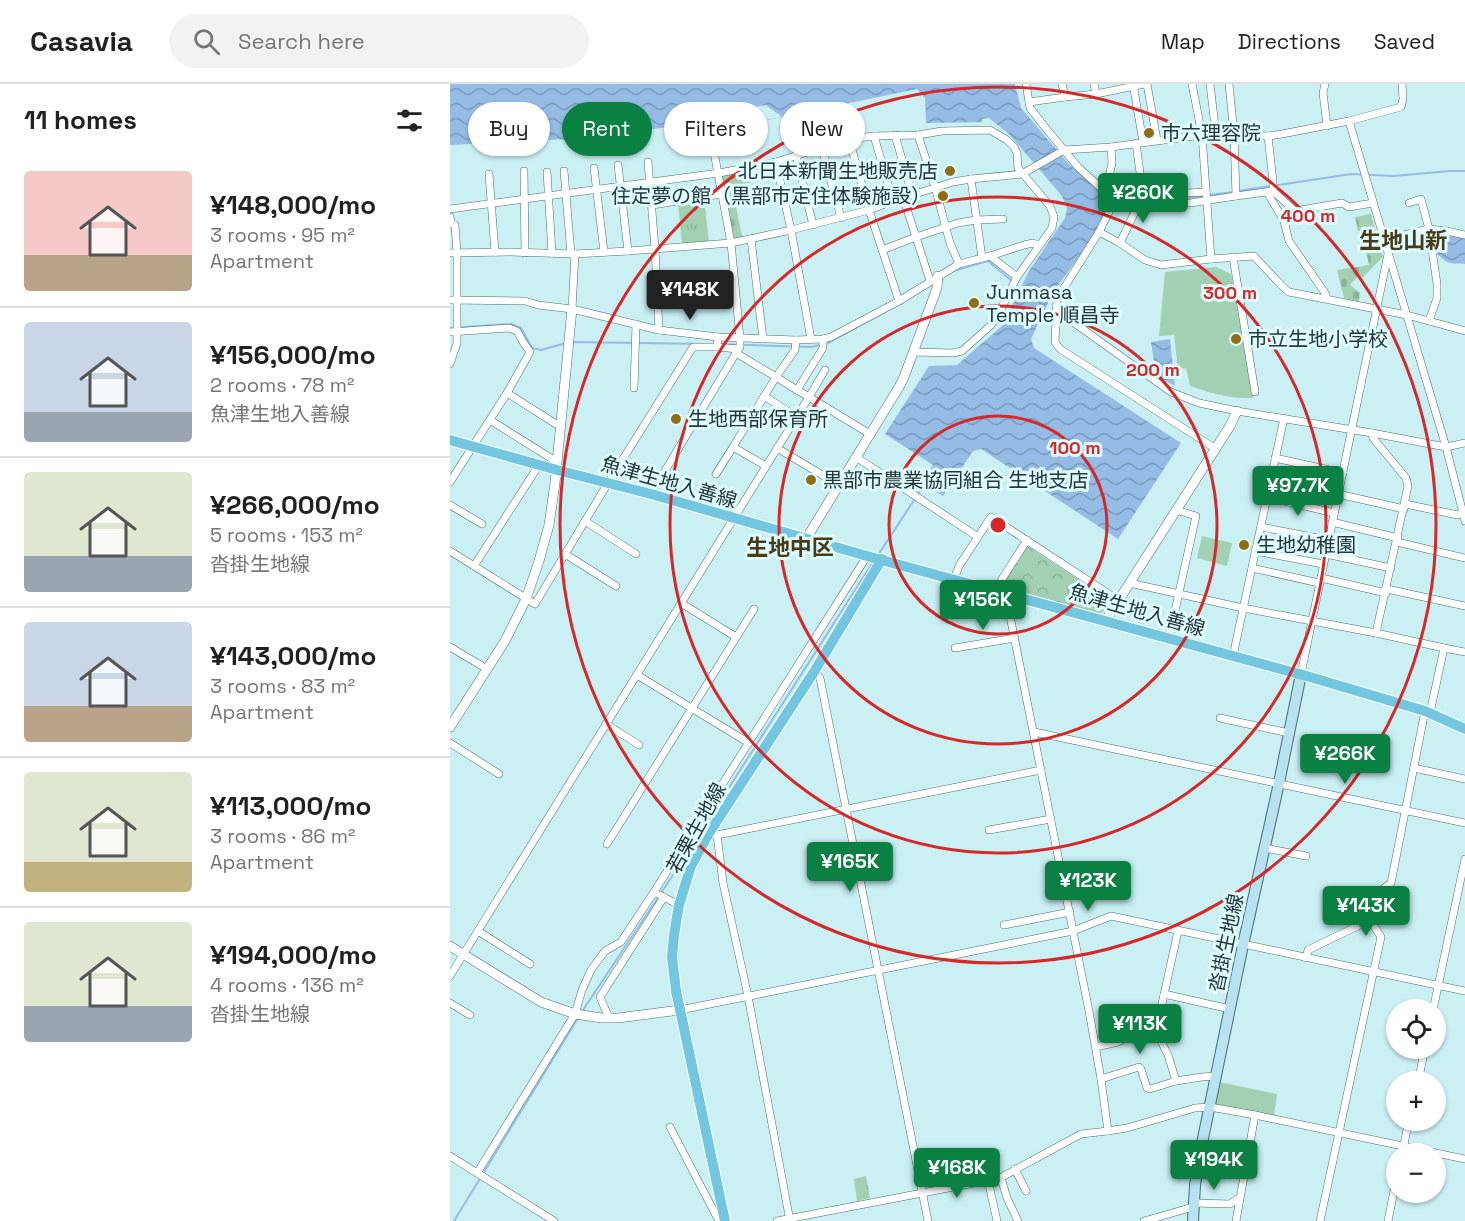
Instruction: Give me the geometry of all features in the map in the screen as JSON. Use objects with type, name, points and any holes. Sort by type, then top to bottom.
[{"type":"main road","name":"魚津生地入善線","points":[[450,440],[539,465],[557,466],[608,483],[806,539],[1301,674],[1428,712],[1465,729]]},
{"type":"main road","name":"若栗生地線","points":[[725,1221],[680,1010],[672,957],[679,905],[691,866],[814,672],[882,559]]},
{"type":"main road","name":"沓掛生地線","points":[[1193,1221],[1200,1153],[1301,674]]},
{"type":"street","points":[[1026,84],[1030,108],[1062,151],[1101,188],[1134,196],[1206,192]]},
{"type":"street","points":[[1062,84],[1065,97]]},
{"type":"street","points":[[1094,84],[1096,94]]},
{"type":"street","points":[[1029,102],[1096,94],[1115,87],[1146,84],[1157,140]]},
{"type":"street","points":[[1192,84],[1202,135],[1211,259]]},
{"type":"street","points":[[1210,84],[1216,135]]},
{"type":"street","points":[[1229,84],[1234,134],[1236,196]]},
{"type":"street","points":[[1325,84],[1323,93],[1327,126]]},
{"type":"street","points":[[453,253],[573,254],[731,243],[841,218],[935,187],[971,179],[1024,173],[1062,151],[1202,135],[1268,136],[1349,121],[1401,108],[1402,84]]},
{"type":"street","points":[[1120,243],[1143,195],[1133,85]]},
{"type":"street","points":[[1338,494],[1458,515],[1463,511],[1349,121]]},
{"type":"street","points":[[865,137],[990,130],[1014,147],[1017,153],[1018,168],[1050,206],[1054,217],[1052,228],[1017,277],[991,325],[962,351],[953,353],[914,352]]},
{"type":"street","points":[[895,135],[912,195]]},
{"type":"street","points":[[918,135],[959,264]]},
{"type":"street","points":[[874,136],[893,201]]},
{"type":"street","points":[[1268,136],[1274,182],[1270,191],[1284,221],[1288,241],[1325,292],[1326,298]]},
{"type":"street","points":[[1106,190],[1112,163],[1111,147]]},
{"type":"street","points":[[651,494],[737,351],[740,339],[731,243],[715,156]]},
{"type":"street","points":[[450,209],[650,183],[776,162],[793,156]]},
{"type":"street","points":[[796,156],[813,225]]},
{"type":"street","points":[[824,156],[841,218]]},
{"type":"street","points":[[854,156],[899,301]]},
{"type":"street","points":[[648,162],[659,330]]},
{"type":"street","points":[[776,162],[811,339]]},
{"type":"street","points":[[618,165],[628,251]]},
{"type":"street","points":[[594,168],[604,252]]},
{"type":"street","points":[[525,171],[525,253]]},
{"type":"street","points":[[450,727],[505,641],[526,598],[549,525],[572,309],[573,254],[564,171]]},
{"type":"street","points":[[547,172],[552,253]]},
{"type":"street","points":[[489,174],[495,252]]},
{"type":"street","points":[[971,179],[976,220],[986,257],[1017,277]]},
{"type":"street","points":[[1216,448],[1060,349],[1055,342],[1057,299],[1099,232],[1113,204],[1138,206],[1207,201],[1270,191],[1295,211],[1342,203],[1349,207],[1373,203]]},
{"type":"street","points":[[652,205],[722,194]]},
{"type":"street","points":[[806,539],[899,387],[937,288],[915,237],[903,197]]},
{"type":"street","points":[[1408,203],[1421,199],[1429,229],[1437,284],[1437,298],[1429,321]]},
{"type":"street","points":[[450,217],[451,223],[455,225],[453,300],[454,332],[457,343],[450,364]]},
{"type":"street","points":[[882,250],[958,223],[1002,219]]},
{"type":"street","points":[[1383,240],[1429,229],[1465,235]]},
{"type":"street","points":[[1099,232],[1145,260],[1161,265],[1254,256],[1289,292],[1407,315],[1465,331]]},
{"type":"street","points":[[751,238],[763,339]]},
{"type":"street","points":[[453,300],[525,301],[572,309],[659,330],[740,339],[823,339],[899,301],[959,264],[1033,243],[1039,246]]},
{"type":"street","points":[[1301,674],[1388,254]]},
{"type":"street","points":[[1233,257],[1255,392]]},
{"type":"street","points":[[1056,310],[1171,392],[1199,403],[1446,447],[1465,443]]},
{"type":"street","points":[[634,388],[636,324]]},
{"type":"street","points":[[450,482],[507,393],[530,352],[517,331],[509,328],[454,332]]},
{"type":"street","points":[[717,347],[718,336]]},
{"type":"street","points":[[797,390],[823,348],[823,339]]},
{"type":"street","points":[[716,474],[795,350],[796,340]]},
{"type":"street","points":[[450,551],[535,604],[693,347],[717,347],[737,351],[870,434]]},
{"type":"street","points":[[450,976],[825,370]]},
{"type":"street","points":[[507,393],[561,425]]},
{"type":"street","points":[[764,396],[797,417]]},
{"type":"street","points":[[1106,620],[1230,426],[1237,411]]},
{"type":"street","points":[[1233,656],[1284,418]]},
{"type":"street","points":[[490,420],[557,466]]},
{"type":"street","points":[[1372,433],[1373,438],[1406,478],[1408,486],[1376,633]]},
{"type":"street","points":[[733,447],[766,466]]},
{"type":"street","points":[[777,448],[839,485]]},
{"type":"street","points":[[856,457],[978,537]]},
{"type":"street","points":[[1275,458],[1343,473]]},
{"type":"street","points":[[474,566],[539,465]]},
{"type":"street","points":[[1267,497],[1334,513]]},
{"type":"street","points":[[450,504],[482,524]]},
{"type":"street","points":[[1169,638],[1196,516],[1176,510]]},
{"type":"street","points":[[954,579],[958,566],[991,517],[1118,600]]},
{"type":"street","points":[[585,521],[636,554]]},
{"type":"street","points":[[1332,522],[1465,558]]},
{"type":"street","points":[[1261,526],[1328,540]]},
{"type":"street","points":[[995,590],[1027,540]]},
{"type":"street","points":[[1256,551],[1323,564]]},
{"type":"street","points":[[565,554],[616,586]]},
{"type":"street","points":[[1326,554],[1391,568]]},
{"type":"street","points":[[477,1173],[575,1014],[591,970],[605,951],[621,942],[867,556]]},
{"type":"street","points":[[1252,568],[1465,606]]},
{"type":"street","points":[[1130,582],[1243,608],[1465,652]]},
{"type":"street","points":[[1008,593],[1007,601],[1096,1047],[1108,1131]]},
{"type":"street","points":[[681,603],[736,637]]},
{"type":"street","points":[[606,844],[754,609]]},
{"type":"street","points":[[955,648],[1015,638]]},
{"type":"street","points":[[450,647],[487,669]]},
{"type":"street","points":[[1320,1221],[1381,937],[1363,903],[1391,883],[1414,768],[1444,648]]},
{"type":"street","points":[[814,672],[820,678],[928,1221]]},
{"type":"street","points":[[637,675],[749,743]]},
{"type":"street","points":[[1220,718],[1289,733]]},
{"type":"street","points":[[606,724],[639,745]]},
{"type":"street","points":[[1034,732],[1465,823]]},
{"type":"street","points":[[450,743],[499,774]]},
{"type":"street","points":[[1414,768],[1465,779]]},
{"type":"street","points":[[790,1220],[748,996],[713,834],[1041,770]]},
{"type":"street","points":[[989,830],[1051,819]]},
{"type":"street","points":[[1265,848],[1306,856]]},
{"type":"street","points":[[1435,999],[1465,859]]},
{"type":"street","points":[[654,892],[679,905]]},
{"type":"street","points":[[609,1018],[600,997],[664,897]]},
{"type":"street","points":[[1004,925],[1070,912]]},
{"type":"street","points":[[450,946],[540,1002],[575,1014],[609,1018],[680,1010],[879,971],[1074,931],[1111,916],[1465,991]]},
{"type":"street","points":[[1306,958],[1308,950],[1371,920]]},
{"type":"street","points":[[478,931],[530,964]]},
{"type":"street","points":[[1176,1081],[1168,1055],[1156,1031],[1178,931]]},
{"type":"street","points":[[1164,994],[1230,1009]]},
{"type":"street","points":[[450,1003],[470,1016]]},
{"type":"street","points":[[1096,1047],[1118,1042],[1143,1028],[1156,1031]]},
{"type":"street","points":[[1101,1079],[1139,1067],[1147,1088],[1150,1089],[1176,1081],[1216,1076]]},
{"type":"street","points":[[777,1221],[1001,1178],[1082,1134],[1128,1128],[1195,1108],[1210,1107],[1255,1115],[1338,1132],[1386,1145]]},
{"type":"street","points":[[1236,1221],[1255,1115]]},
{"type":"street","points":[[670,1127],[719,1221]]},
{"type":"street","points":[[450,1156],[554,1221]]},
{"type":"street","points":[[1446,1156],[1465,1159]]},
{"type":"street","points":[[1015,1169],[1026,1191]]},
{"type":"street","points":[[1001,1178],[1018,1221]]},
{"type":"street","points":[[988,1180],[997,1221]]},
{"type":"street","points":[[1144,1221],[1193,1205],[1230,1204],[1239,1198]]},
{"type":"street","points":[[1388,1221],[1392,1203]]},
{"type":"green space","points":[[749,169],[752,182],[732,186],[742,237],[733,239],[721,174]]},
{"type":"green space","points":[[704,199],[709,242],[682,243],[678,203]]},
{"type":"green space","points":[[1371,214],[1383,257],[1362,278],[1358,276],[1350,285],[1360,293],[1359,302],[1344,298],[1337,270],[1369,265],[1362,231],[1358,231],[1355,217]]},
{"type":"green space","points":[[1216,267],[1231,274],[1253,398],[1228,396],[1190,386],[1186,368],[1178,369],[1174,335],[1159,336],[1165,272]]},
{"type":"green space","points":[[1202,536],[1232,543],[1227,566],[1197,558]]},
{"type":"green space","points":[[1026,545],[1107,598],[1108,608],[1099,614],[1000,587]]},
{"type":"green space","points":[[1219,1082],[1277,1094],[1274,1116],[1214,1104]]},
{"type":"green space","points":[[866,1176],[870,1198],[857,1201],[854,1179]]},
{"type":"water","points":[[450,84],[1015,84],[1021,108],[1068,163],[1110,203],[1091,240],[1052,294],[1031,339],[1034,348],[1181,443],[1118,539],[981,449],[973,451],[943,496],[922,483],[933,465],[885,434],[929,366],[957,365],[1002,326],[1029,271],[1065,218],[1067,208],[1062,196],[1009,134],[989,118],[982,119],[982,122],[926,123],[925,98],[917,89],[855,102],[780,102],[780,118],[768,120],[768,102],[664,102],[664,128],[652,129],[652,102],[562,102],[562,139],[550,140],[550,102],[468,102],[468,144],[450,145]]},
{"type":"water","points":[[1448,235],[1465,239],[1465,264],[1444,260],[1435,252],[1434,243],[1438,237]]},
{"type":"water","points":[[1170,339],[1175,386],[1156,375],[1151,342]]},
{"type":"pier","points":[[768,106],[780,116],[768,119]]},
{"type":"waterway","points":[[1238,191],[1351,174],[1394,176],[1465,171]]},
{"type":"waterway","points":[[1143,201],[1233,192]]},
{"type":"waterway","points":[[1107,199],[1137,201]]},
{"type":"waterway","points":[[953,271],[988,261],[1012,281]]},
{"type":"waterway","points":[[826,344],[892,308]]},
{"type":"waterway","points":[[450,328],[511,324],[521,328],[532,348],[541,350],[566,343]]},
{"type":"waterway","points":[[571,342],[706,344]]},
{"type":"waterway","points":[[718,344],[811,347],[820,345]]},
{"type":"waterway","points":[[878,555],[926,482]]},
{"type":"waterway","points":[[581,1013],[677,869],[873,562]]},
{"type":"waterway","points":[[454,1221],[578,1018]]},
{"type":"place","name":"市六理容院","points":[[1149,133]]},
{"type":"place","name":"北日本新聞生地販売店","points":[[950,171]]},
{"type":"place","name":"住定夢の館（黒部市定住体験施設）","points":[[943,196]]},
{"type":"place","name":"Junmasa Temple 順昌寺","points":[[974,303]]},
{"type":"place","name":"市立生地小学校","points":[[1236,339]]},
{"type":"place","name":"生地西部保育所","points":[[676,419]]},
{"type":"place","name":"黒部市農業協同組合 生地支店","points":[[811,480]]},
{"type":"place","name":"生地幼稚園","points":[[1244,545]]},
{"type":"district","name":"生地山新","points":[[1403,240]]},
{"type":"district","name":"生地中区","points":[[790,547]]}]
